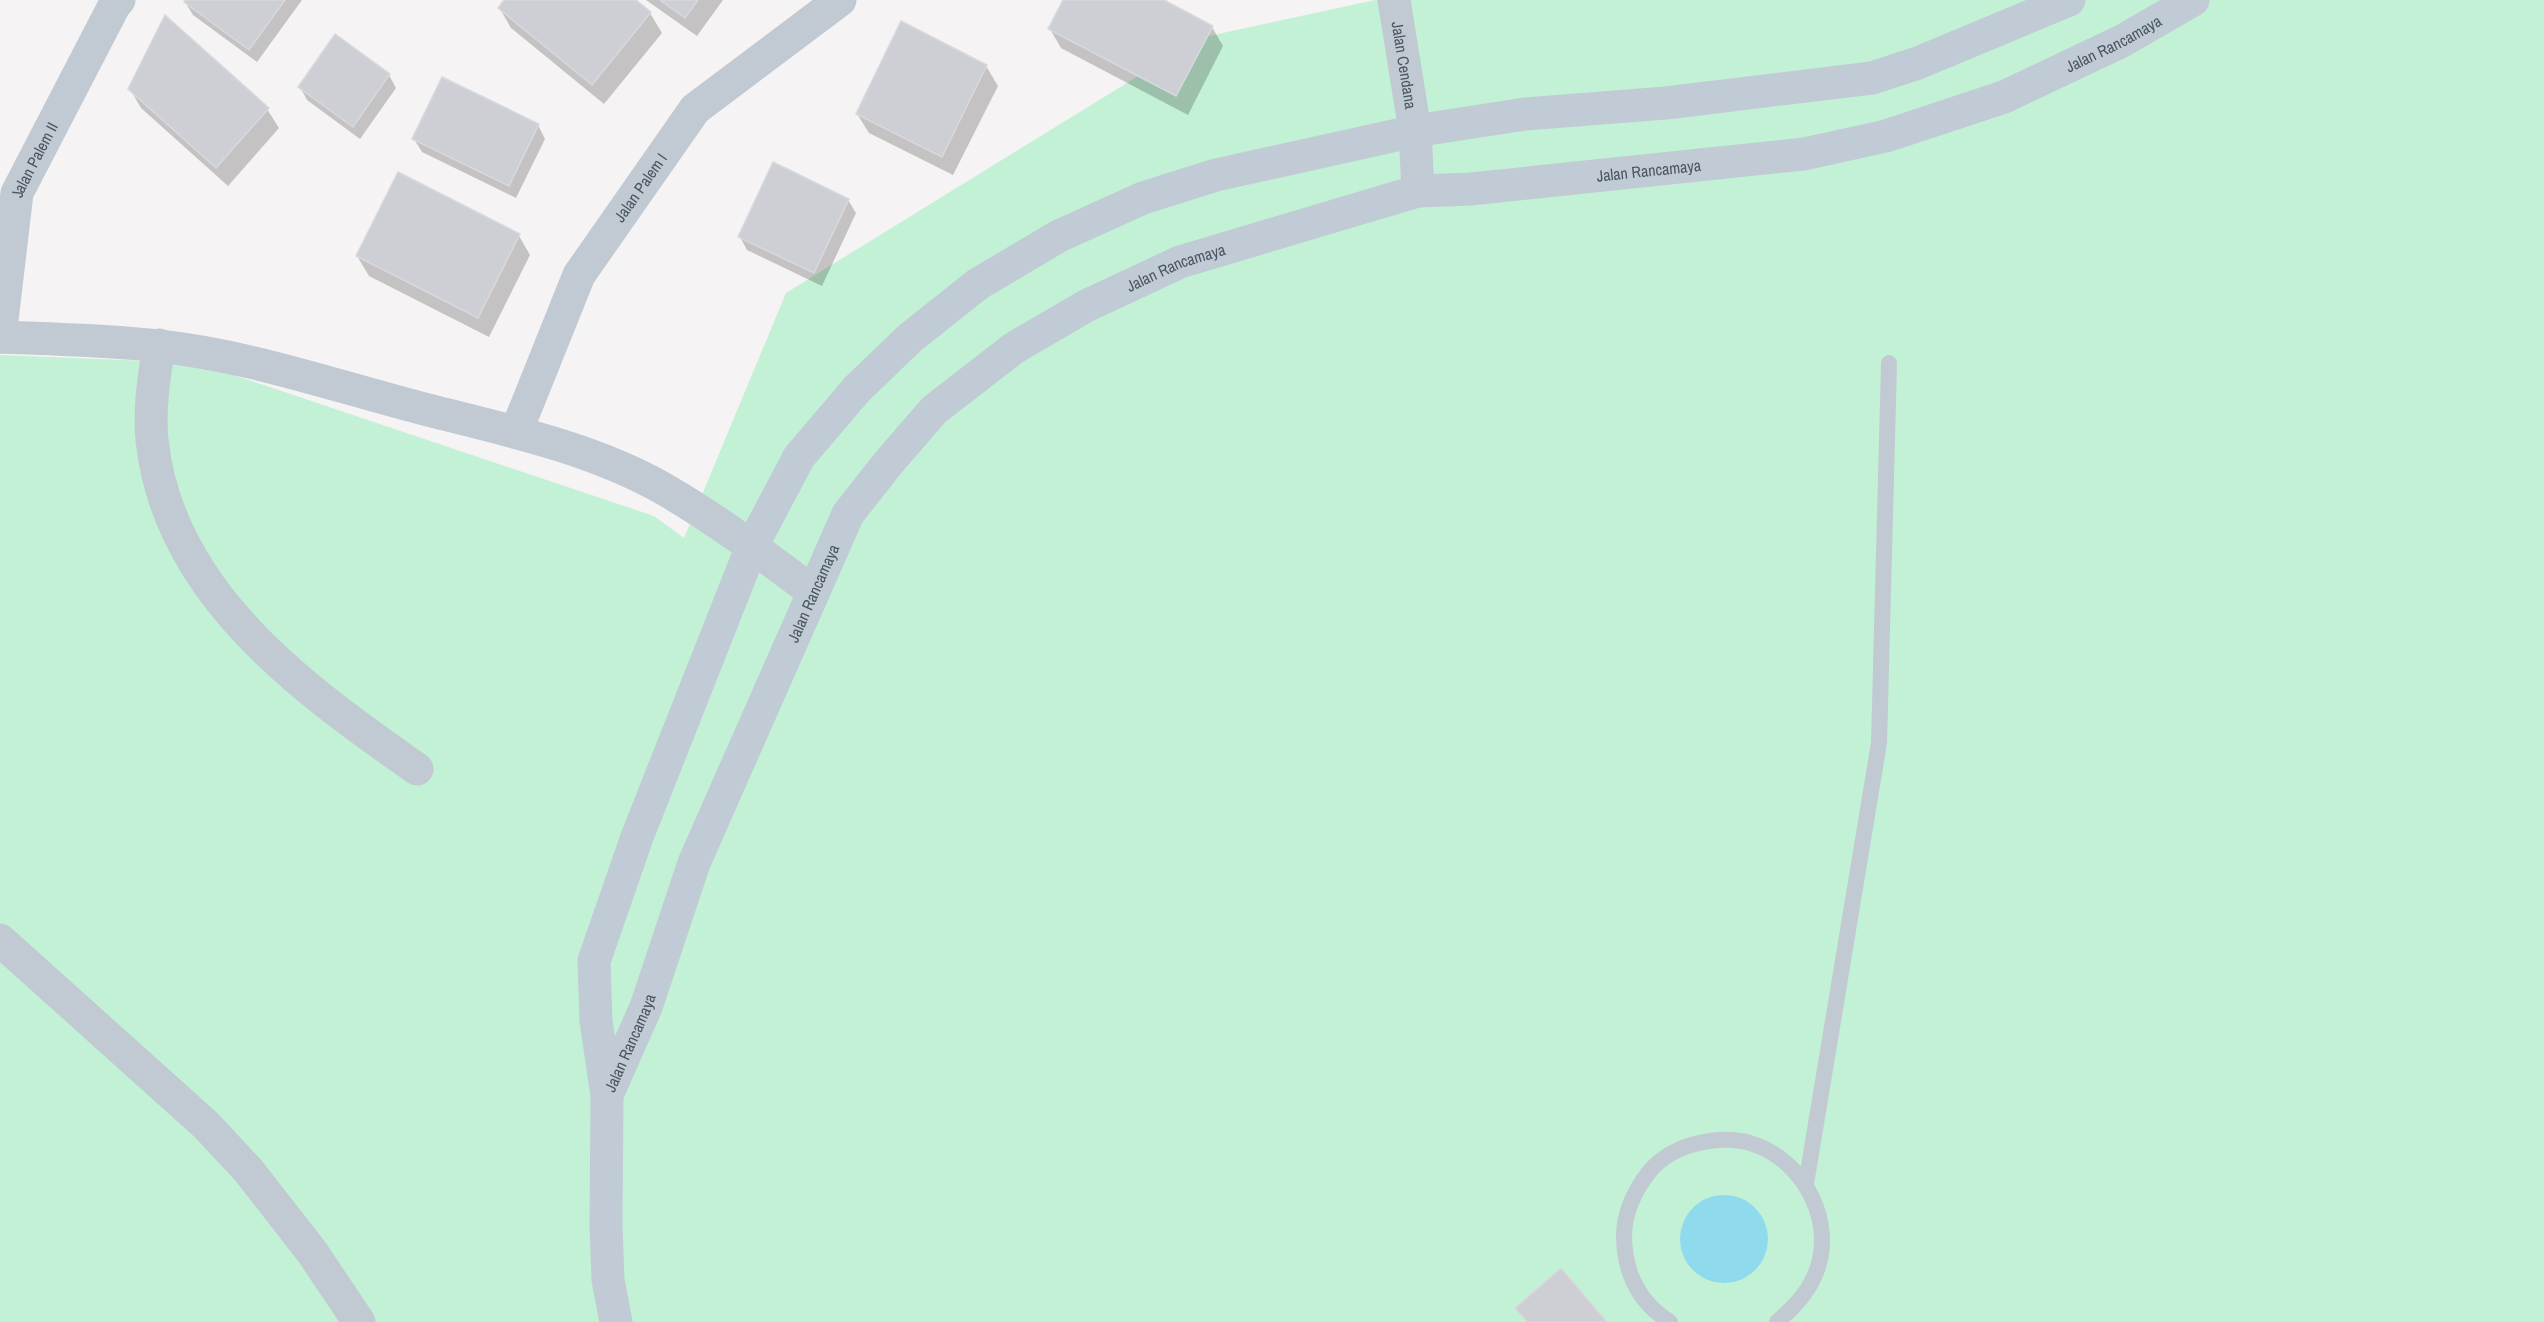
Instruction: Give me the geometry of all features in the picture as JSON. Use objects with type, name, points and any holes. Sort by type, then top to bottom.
[{"type":"street","name":"Jalan Palem II","points":[[0,337],[18,193],[119,0]]},
{"type":"street","name":"Jalan Palem I","points":[[516,432],[579,275],[695,109],[840,0]]},
{"type":"street","name":"Jalan Cendana","points":[[1394,0],[1415,131],[1418,191]]},
{"type":"street","name":"Jalan Rancamaya","points":[[607,1095],[596,1021],[594,962],[637,837],[752,546],[799,457],[857,389],[910,338],[978,284],[1059,236],[1143,198],[1216,175],[1415,131],[1525,114],[1666,103],[1872,78],[1928,59],[2069,0]]},
{"type":"street","name":"Jalan Rancamaya","points":[[607,1095],[646,1007],[694,863],[848,514],[934,410],[1014,348],[1086,306],[1180,262],[1418,191],[1471,189],[1804,154],[1886,136],[2004,97],[2122,41],[2193,0]]},
{"type":"street","points":[[0,337],[159,345],[220,356],[302,374],[398,402],[516,432],[597,458],[663,488],[752,546],[813,592]]},
{"type":"street","points":[[159,345],[151,403],[152,441],[162,486],[176,529],[203,575],[236,620],[279,664],[336,712],[417,769]]},
{"type":"street","points":[[0,940],[206,1125],[280,1208],[359,1322]]},
{"type":"street","points":[[607,1095],[608,1280],[616,1322]]},
{"type":"lane","points":[[1806,1185],[1880,743],[1889,363]]},
{"type":"lane","points":[[1670,1322],[1658,1314],[1636,1288],[1624,1256],[1625,1222],[1636,1189],[1657,1163],[1686,1146],[1719,1138],[1753,1144],[1783,1159],[1806,1185],[1819,1213],[1822,1245],[1815,1275],[1799,1303],[1778,1322]]},
{"type":"green space","points":[[1375,0],[2544,0],[2544,1322],[0,1322],[0,355],[198,363],[654,516],[684,538],[786,293],[1200,38]]},
{"type":"water","points":[[1724,1195],[1741,1198],[1755,1208],[1765,1222],[1768,1239],[1765,1256],[1755,1270],[1741,1280],[1724,1283],[1707,1280],[1693,1270],[1683,1256],[1680,1239],[1683,1222],[1693,1208],[1707,1198]]},
{"type":"building","points":[[185,0],[285,0],[249,50],[184,2]]},
{"type":"building","points":[[504,0],[636,0],[651,12],[592,85],[498,8]]},
{"type":"building","points":[[660,0],[698,0],[685,18]]},
{"type":"building","points":[[1063,0],[1164,0],[1213,26],[1176,96],[1048,29]]},
{"type":"building","points":[[165,15],[269,108],[216,168],[128,89]]},
{"type":"building","points":[[901,21],[987,65],[942,157],[856,114]]},
{"type":"building","points":[[335,34],[390,74],[353,127],[298,87]]},
{"type":"building","points":[[442,77],[539,124],[509,186],[412,139]]},
{"type":"building","points":[[773,162],[849,199],[814,273],[738,237]]},
{"type":"building","points":[[398,172],[520,234],[478,318],[356,256]]},
{"type":"building","points":[[1561,1268],[1607,1322],[1527,1322],[1515,1308]]}]
